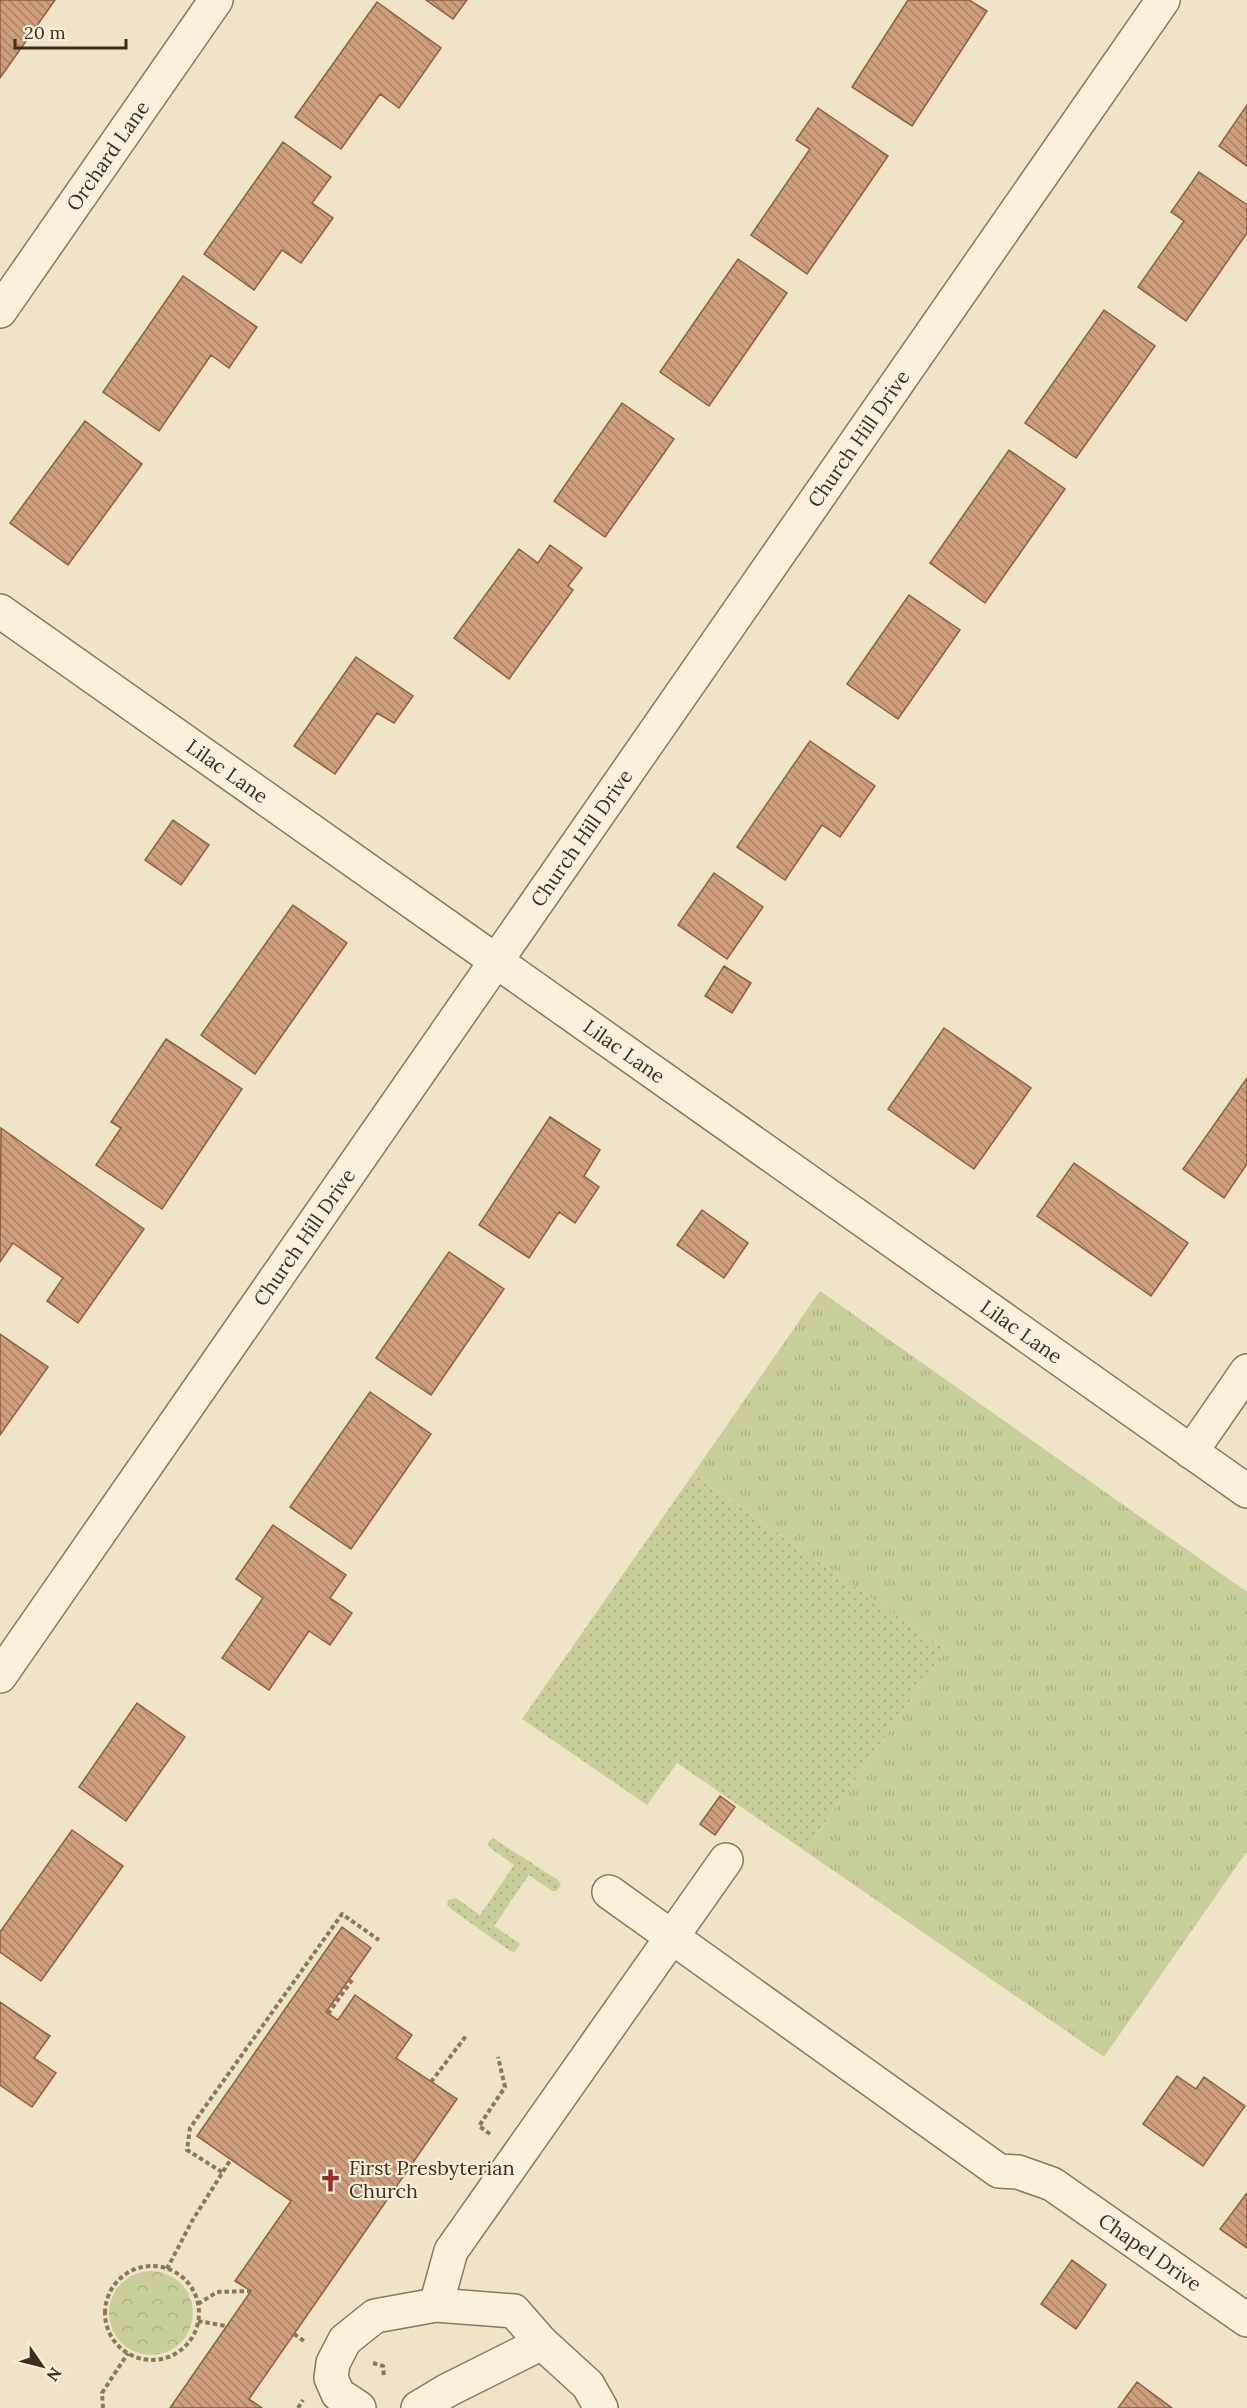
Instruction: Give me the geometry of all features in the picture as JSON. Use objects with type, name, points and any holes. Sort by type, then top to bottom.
[{"type":"street","name":"Orchard Lane","points":[[0,311],[216,0]]},
{"type":"street","name":"Church Hill Drive","points":[[0,1676],[1162,0]]},
{"type":"street","name":"Lilac Lane","points":[[0,610],[1247,1491]]},
{"type":"street","points":[[1191,1452],[1247,1371]]},
{"type":"street","points":[[436,2305],[452,2251],[726,1860]]},
{"type":"street","name":"Chapel Drive","points":[[609,1892],[999,2171],[1018,2172],[1052,2184],[1247,2320]]},
{"type":"street","points":[[358,2408],[338,2394],[331,2378],[336,2354],[345,2340],[375,2316],[436,2305],[514,2311],[542,2343],[588,2385],[601,2408]]},
{"type":"street","points":[[418,2408],[448,2390],[542,2343]]},
{"type":"path","points":[[222,2172],[187,2150],[190,2128],[342,1914],[379,1940]]},
{"type":"path","points":[[328,2014],[352,1980]]},
{"type":"path","points":[[431,2082],[466,2036]]},
{"type":"path","points":[[493,2137],[479,2126],[505,2087],[498,2057]]},
{"type":"path","points":[[167,2269],[192,2221],[231,2159]]},
{"type":"path","points":[[159,2266],[167,2269],[186,2280],[194,2292],[198,2304],[198,2321],[193,2336],[183,2347],[171,2355],[156,2360],[142,2359],[128,2353],[116,2343],[107,2329],[105,2313],[107,2297],[116,2283],[127,2273],[143,2267],[159,2266]]},
{"type":"path","points":[[198,2304],[217,2292],[251,2292]]},
{"type":"path","points":[[198,2321],[226,2326]]},
{"type":"path","points":[[103,2408],[102,2393],[128,2353]]},
{"type":"green space","points":[[820,1291],[1247,1592],[1247,1851],[1104,2057],[805,1851],[946,1650],[693,1474]]},
{"type":"green space","points":[[693,1474],[946,1650],[805,1851],[677,1763],[647,1805],[522,1719]]},
{"type":"green space","points":[[493,1838],[558,1880],[561,1885],[557,1891],[552,1891],[529,1875],[494,1926],[520,1944],[515,1952],[510,1951],[447,1905],[448,1900],[456,1898],[480,1915],[514,1865],[489,1847],[488,1842]]},
{"type":"green space","points":[[151,2271],[167,2274],[181,2283],[190,2297],[193,2313],[190,2329],[181,2343],[167,2352],[151,2355],[135,2352],[121,2343],[112,2329],[109,2313],[112,2297],[121,2283],[135,2274]]},
{"type":"building","points":[[0,0],[55,0],[0,78]]},
{"type":"building","points":[[426,0],[467,0],[453,19]]},
{"type":"building","points":[[908,0],[969,0],[987,11],[912,126],[852,87]]},
{"type":"building","points":[[377,2],[441,48],[399,108],[380,94],[341,149],[295,117]]},
{"type":"building","points":[[1247,105],[1247,166],[1219,146]]},
{"type":"building","points":[[818,108],[888,156],[807,274],[751,235],[810,149],[796,140]]},
{"type":"building","points":[[283,142],[331,177],[312,203],[333,218],[301,263],[282,250],[254,290],[204,254]]},
{"type":"building","points":[[1199,172],[1247,205],[1247,233],[1186,321],[1138,287],[1184,221],[1171,212]]},
{"type":"building","points":[[738,259],[787,293],[709,406],[660,372]]},
{"type":"building","points":[[183,276],[257,327],[229,368],[211,355],[159,431],[103,392]]},
{"type":"building","points":[[1104,310],[1155,346],[1076,458],[1025,423]]},
{"type":"building","points":[[622,403],[674,439],[605,537],[554,501]]},
{"type":"building","points":[[85,421],[142,464],[68,565],[10,523]]},
{"type":"building","points":[[1009,450],[1065,489],[985,603],[930,563]]},
{"type":"building","points":[[550,545],[582,568],[568,586],[573,590],[509,679],[454,638],[519,549],[538,563]]},
{"type":"building","points":[[909,595],[960,630],[898,719],[847,684]]},
{"type":"building","points":[[356,657],[413,696],[394,723],[377,713],[335,774],[294,746]]},
{"type":"building","points":[[810,741],[875,786],[840,837],[822,825],[785,880],[737,847]]},
{"type":"building","points":[[173,820],[209,845],[181,885],[145,860]]},
{"type":"building","points":[[714,873],[763,907],[727,959],[678,925]]},
{"type":"building","points":[[293,905],[347,943],[255,1074],[201,1035]]},
{"type":"building","points":[[724,966],[751,983],[732,1013],[705,996]]},
{"type":"building","points":[[944,1028],[1031,1088],[974,1169],[888,1109]]},
{"type":"building","points":[[166,1039],[242,1089],[162,1209],[96,1165],[121,1128],[111,1122]]},
{"type":"building","points":[[1247,1078],[1247,1164],[1224,1198],[1183,1169]]},
{"type":"building","points":[[550,1117],[600,1150],[584,1176],[599,1187],[575,1223],[559,1212],[529,1258],[479,1225]]},
{"type":"building","points":[[1,1128],[144,1229],[78,1323],[47,1301],[63,1278],[13,1243],[0,1262]]},
{"type":"building","points":[[1074,1163],[1188,1243],[1151,1296],[1037,1216]]},
{"type":"building","points":[[702,1210],[748,1243],[724,1278],[677,1245]]},
{"type":"building","points":[[449,1252],[504,1289],[431,1395],[376,1358]]},
{"type":"building","points":[[0,1334],[48,1367],[0,1435]]},
{"type":"building","points":[[370,1392],[431,1434],[351,1549],[290,1507]]},
{"type":"building","points":[[273,1525],[346,1575],[330,1598],[352,1613],[330,1645],[309,1631],[269,1690],[222,1658],[263,1598],[236,1579]]},
{"type":"building","points":[[137,1703],[185,1737],[126,1821],[79,1787]]},
{"type":"building","points":[[720,1796],[735,1807],[715,1835],[700,1824]]},
{"type":"building","points":[[72,1830],[123,1866],[41,1981],[0,1952],[0,1932]]},
{"type":"building","name":"First Presbyterian Church","points":[[342,1927],[371,1948],[326,2012],[338,2020],[355,1995],[412,2035],[396,2058],[457,2099],[249,2399],[262,2408],[170,2408],[251,2291],[235,2281],[291,2201],[197,2136]]},
{"type":"building","points":[[0,2002],[50,2036],[34,2058],[56,2073],[32,2107],[0,2085]]},
{"type":"building","points":[[1177,2076],[1196,2089],[1204,2077],[1245,2106],[1203,2166],[1143,2124]]},
{"type":"building","points":[[1247,2193],[1247,2248],[1220,2229]]},
{"type":"building","points":[[1072,2260],[1106,2285],[1076,2329],[1041,2304]]},
{"type":"building","points":[[1137,2382],[1172,2408],[1118,2408]]},
{"type":"place","name":"First Presbyterian Church","points":[[331,2180]]}]
